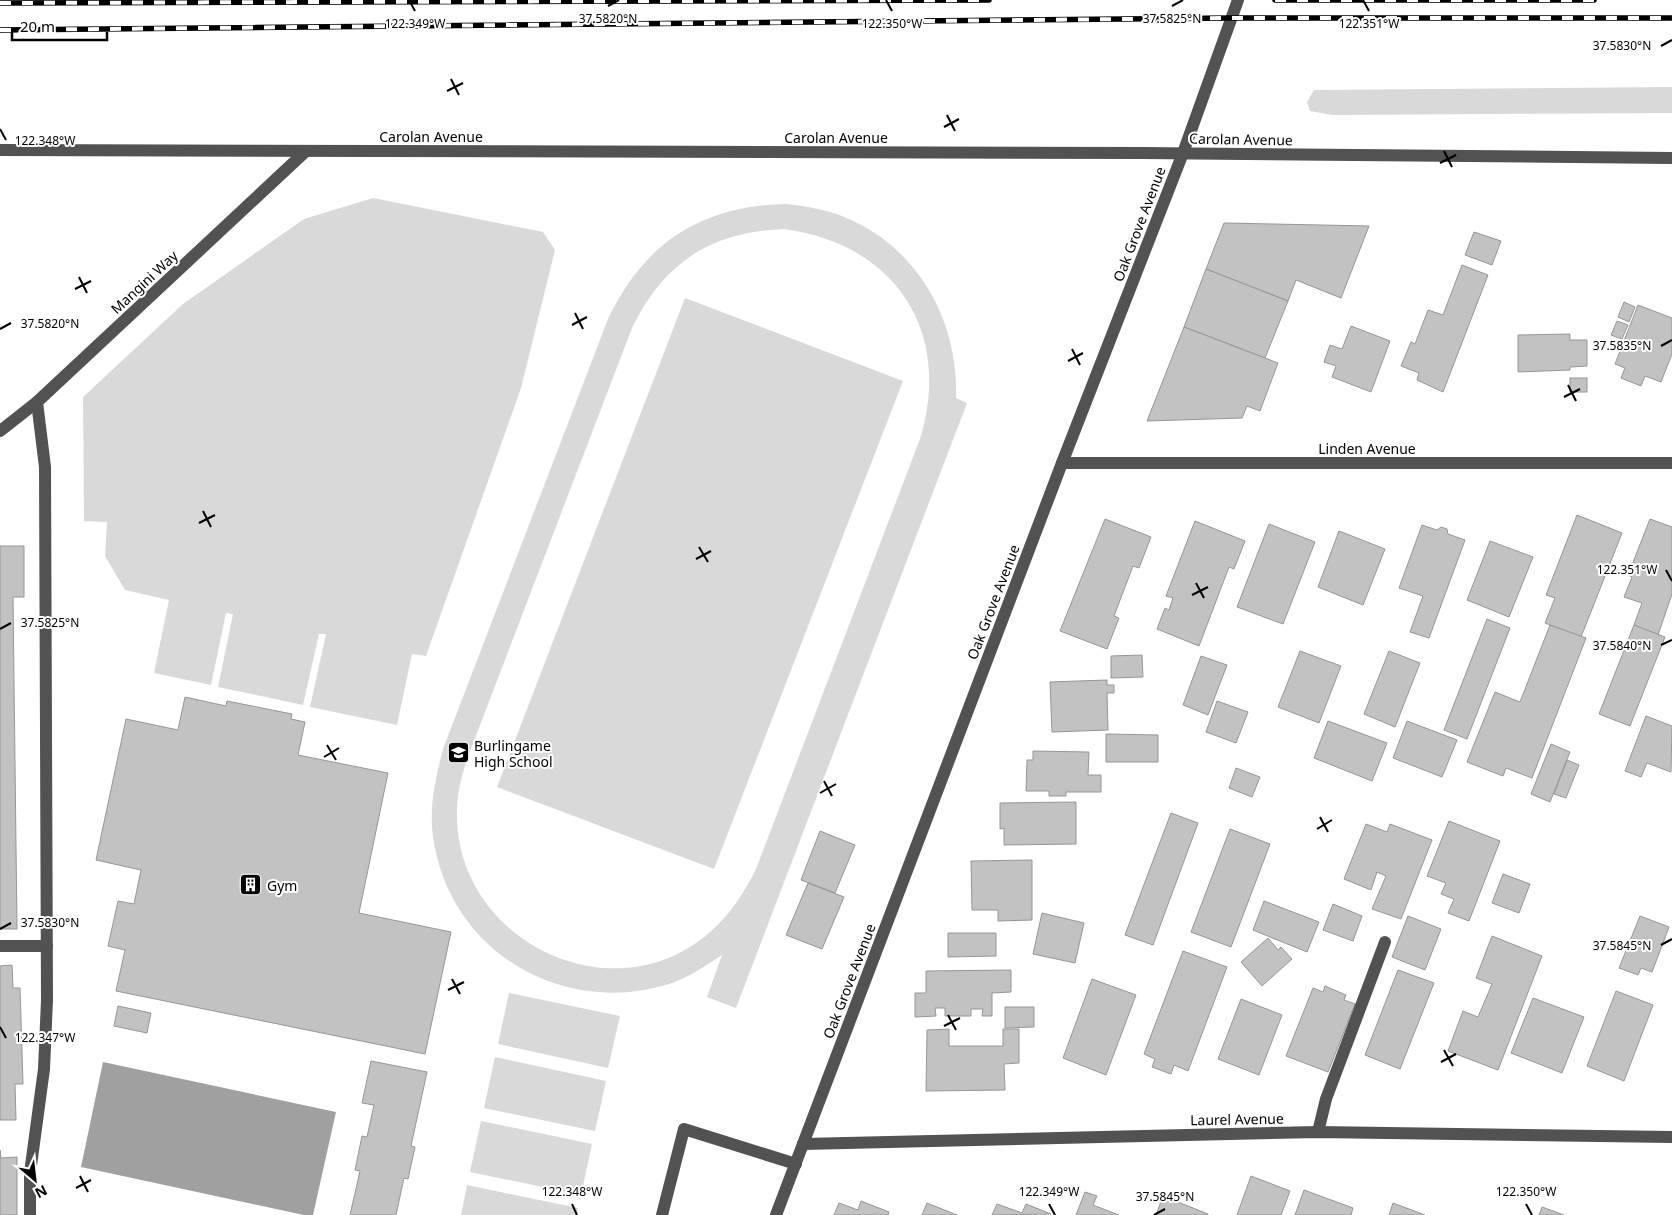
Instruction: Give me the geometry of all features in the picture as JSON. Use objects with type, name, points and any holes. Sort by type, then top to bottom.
[{"type":"street","name":"Oak Grove Avenue","points":[[776,1215],[1062,463],[1183,153],[1238,0]]},
{"type":"street","name":"Carolan Avenue","points":[[0,150],[1183,153],[1672,158]]},
{"type":"street","name":"Mangini Way","points":[[0,432],[37,402],[306,151]]},
{"type":"street","points":[[30,1215],[30,1173],[44,1069],[48,946],[45,467],[37,402]]},
{"type":"street","name":"Linden Avenue","points":[[1062,463],[1672,463]]},
{"type":"street","points":[[1318,1132],[1326,1100],[1385,942]]},
{"type":"street","points":[[0,946],[48,946]]},
{"type":"street","points":[[662,1215],[684,1129],[796,1164]]},
{"type":"street","name":"Laurel Avenue","points":[[803,1144],[1318,1132],[1672,1137]]},
{"type":"shaded area","points":[[1672,87],[1672,113],[1332,115],[1310,111],[1307,102],[1314,90]]},
{"type":"shaded area","points":[[373,198],[543,232],[555,250],[521,388],[426,656],[412,654],[397,725],[310,707],[326,634],[319,634],[303,705],[218,687],[233,614],[226,613],[211,685],[154,673],[169,600],[125,590],[105,556],[107,522],[84,521],[83,397],[183,304],[304,219]]},
{"type":"shaded area","points":[[786,204],[828,211],[868,229],[891,246],[911,266],[928,288],[941,313],[950,340],[955,369],[956,398],[967,403],[736,1008],[707,997],[722,955],[696,971],[669,984],[629,992],[590,991],[553,983],[519,967],[489,945],[464,916],[445,882],[432,831],[432,807],[435,784],[443,749],[608,319],[622,292],[639,269],[658,250],[679,234],[702,221],[727,212],[755,206]],"holes":[[[784,229],[823,238],[857,253],[885,274],[906,299],[921,329],[928,363],[928,400],[920,439],[756,869],[747,887],[724,919],[709,933],[670,957],[628,968],[585,965],[545,952],[509,928],[481,896],[463,856],[457,810],[458,797],[467,759],[632,328],[659,285],[675,268],[712,244],[734,236],[758,231]]]},
{"type":"shaded area","points":[[685,298],[903,381],[714,869],[497,787]]},
{"type":"shaded area","points":[[509,993],[620,1016],[608,1068],[498,1044]]},
{"type":"shaded area","points":[[495,1057],[606,1081],[595,1131],[484,1108]]},
{"type":"shaded area","points":[[103,1062],[336,1112],[313,1215],[304,1215],[81,1167]]},
{"type":"shaded area","points":[[481,1121],[592,1144],[581,1195],[470,1172]]},
{"type":"shaded area","points":[[467,1185],[578,1208],[577,1215],[461,1215]]},
{"type":"building","points":[[1224,223],[1369,226],[1341,298],[1296,280],[1288,301],[1206,269]]},
{"type":"building","points":[[1474,232],[1501,241],[1492,265],[1465,255]]},
{"type":"building","points":[[1462,265],[1488,275],[1443,392],[1417,380],[1419,373],[1401,366],[1411,342],[1415,344],[1428,310],[1443,315]]},
{"type":"building","points":[[1206,269],[1288,301],[1265,358],[1184,327]]},
{"type":"building","points":[[1624,302],[1635,307],[1629,322],[1618,317]]},
{"type":"building","points":[[1638,305],[1672,318],[1672,354],[1661,382],[1645,376],[1641,386],[1621,378],[1625,368],[1615,364]]},
{"type":"building","points":[[1617,321],[1628,325],[1622,339],[1611,335]]},
{"type":"building","points":[[1351,326],[1390,341],[1371,392],[1332,377],[1336,366],[1324,362],[1330,345],[1342,349]]},
{"type":"building","points":[[1184,327],[1278,363],[1260,411],[1247,406],[1242,418],[1147,421]]},
{"type":"building","points":[[1570,334],[1570,340],[1587,340],[1587,366],[1570,367],[1570,370],[1518,372],[1518,335]]},
{"type":"building","points":[[1570,378],[1587,378],[1587,392],[1570,392]]},
{"type":"building","points":[[1577,515],[1622,533],[1581,637],[1545,623],[1555,598],[1546,595]]},
{"type":"building","points":[[1105,519],[1151,537],[1139,568],[1133,566],[1114,616],[1119,618],[1107,649],[1060,631]]},
{"type":"building","points":[[1650,519],[1672,527],[1672,594],[1658,635],[1634,625],[1642,603],[1624,597],[1632,577],[1628,575]]},
{"type":"building","points":[[1195,521],[1245,541],[1234,569],[1229,567],[1199,646],[1157,629],[1165,608],[1169,610],[1173,598],[1166,596]]},
{"type":"building","points":[[1269,524],[1315,542],[1283,624],[1237,607]]},
{"type":"building","points":[[1422,525],[1437,530],[1441,527],[1447,529],[1448,534],[1465,540],[1429,638],[1410,632],[1423,596],[1399,588]]},
{"type":"building","points":[[1339,531],[1385,549],[1363,605],[1318,587]]},
{"type":"building","points":[[1490,541],[1533,557],[1509,617],[1467,600]]},
{"type":"building","points":[[0,546],[24,546],[24,597],[13,597],[17,929],[0,929]]},
{"type":"building","points":[[1487,619],[1510,628],[1467,739],[1444,730]]},
{"type":"building","points":[[1550,625],[1586,638],[1532,778],[1506,768],[1503,776],[1467,762],[1495,692],[1520,702]]},
{"type":"building","points":[[1634,625],[1665,637],[1630,726],[1599,714]]},
{"type":"building","points":[[1300,651],[1341,666],[1319,723],[1278,707]]},
{"type":"building","points":[[1389,651],[1420,663],[1395,727],[1364,714]]},
{"type":"building","points":[[1142,655],[1143,677],[1111,678],[1111,656]]},
{"type":"building","points":[[1201,656],[1227,665],[1208,715],[1183,705]]},
{"type":"building","points":[[1107,680],[1107,685],[1114,685],[1114,693],[1107,693],[1108,730],[1052,732],[1050,682]]},
{"type":"building","name":"Gym","points":[[185,697],[226,706],[227,701],[292,714],[291,719],[305,722],[298,755],[388,773],[359,913],[451,932],[425,1054],[116,991],[125,950],[108,946],[118,901],[134,904],[141,870],[96,860],[126,719],[178,730]]},
{"type":"building","points":[[1217,701],[1248,712],[1236,743],[1206,732]]},
{"type":"building","points":[[1646,716],[1672,726],[1671,772],[1647,763],[1641,777],[1625,771]]},
{"type":"building","points":[[1328,721],[1387,743],[1372,781],[1314,758]]},
{"type":"building","points":[[1407,721],[1457,740],[1442,777],[1393,758]]},
{"type":"building","points":[[1106,734],[1158,735],[1158,762],[1106,762]]},
{"type":"building","points":[[1551,744],[1570,752],[1550,802],[1531,794]]},
{"type":"building","points":[[1033,751],[1089,752],[1088,775],[1101,775],[1101,792],[1066,792],[1066,796],[1049,796],[1049,791],[1026,791],[1027,760],[1033,760]]},
{"type":"building","points":[[1567,760],[1579,765],[1566,798],[1554,794]]},
{"type":"building","points":[[1236,768],[1260,777],[1252,797],[1229,788]]},
{"type":"building","points":[[1076,802],[1076,844],[1004,845],[1004,828],[1000,829],[1000,803]]},
{"type":"building","points":[[1171,813],[1198,823],[1153,945],[1125,935]]},
{"type":"building","points":[[1449,821],[1500,841],[1469,921],[1448,913],[1454,899],[1441,894],[1446,883],[1427,876]]},
{"type":"building","points":[[1366,824],[1387,832],[1390,824],[1432,840],[1401,919],[1372,909],[1386,876],[1377,872],[1371,890],[1344,879]]},
{"type":"building","points":[[1230,829],[1270,844],[1231,947],[1191,932]]},
{"type":"building","points":[[820,831],[855,845],[835,893],[801,880]]},
{"type":"building","points":[[1032,860],[1032,920],[998,921],[998,910],[972,910],[971,861]]},
{"type":"building","points":[[1503,874],[1530,884],[1519,913],[1492,903]]},
{"type":"building","points":[[808,883],[844,897],[822,949],[786,935]]},
{"type":"building","points":[[1264,901],[1319,922],[1307,952],[1253,930]]},
{"type":"building","points":[[1333,904],[1362,916],[1353,941],[1323,930]]},
{"type":"building","points":[[1042,913],[1084,923],[1075,963],[1033,954]]},
{"type":"building","points":[[1408,916],[1441,929],[1425,970],[1392,957]]},
{"type":"building","points":[[1640,916],[1669,927],[1652,972],[1641,968],[1638,975],[1619,968]]},
{"type":"building","points":[[948,933],[996,933],[996,956],[948,957]]},
{"type":"building","points":[[1492,936],[1542,956],[1498,1070],[1448,1051],[1463,1011],[1478,1017],[1492,984],[1476,978]]},
{"type":"building","points":[[1268,938],[1278,950],[1281,947],[1292,959],[1262,986],[1241,962]]},
{"type":"building","points":[[1183,951],[1227,967],[1188,1071],[1174,1065],[1171,1074],[1152,1067],[1155,1059],[1144,1054]]},
{"type":"building","points":[[12,965],[13,988],[20,988],[23,1084],[15,1084],[16,1120],[0,1120],[0,966]]},
{"type":"building","points":[[1011,970],[1011,992],[992,993],[992,1016],[982,1016],[983,1009],[971,1009],[971,1016],[945,1016],[945,1008],[935,1008],[936,1016],[915,1017],[915,993],[926,993],[926,971]]},
{"type":"building","points":[[1398,970],[1434,983],[1400,1069],[1365,1055]]},
{"type":"building","points":[[1092,979],[1136,995],[1106,1075],[1063,1058]]},
{"type":"building","points":[[1325,986],[1346,995],[1344,1000],[1355,1004],[1328,1072],[1286,1056],[1313,988],[1323,992]]},
{"type":"building","points":[[1616,991],[1653,1005],[1624,1081],[1587,1066]]},
{"type":"building","points":[[1533,998],[1584,1017],[1562,1073],[1511,1053]]},
{"type":"building","points":[[1241,999],[1282,1015],[1259,1075],[1218,1059]]},
{"type":"building","points":[[118,1006],[151,1013],[147,1033],[114,1026]]},
{"type":"building","points":[[1005,1007],[1034,1007],[1034,1027],[1005,1028]]},
{"type":"building","points":[[949,1029],[949,1046],[1003,1046],[1003,1029],[1019,1029],[1019,1063],[1004,1064],[1005,1090],[926,1091],[927,1030]]},
{"type":"building","points":[[371,1061],[427,1072],[411,1146],[415,1147],[408,1179],[404,1178],[396,1215],[350,1215],[360,1171],[355,1170],[362,1136],[367,1137],[374,1105],[362,1103]]},
{"type":"building","points":[[0,1150],[1,1158],[17,1157],[17,1215],[0,1215]]},
{"type":"building","points":[[1251,1176],[1290,1191],[1281,1215],[1237,1215]]},
{"type":"building","points":[[1304,1190],[1353,1208],[1351,1215],[1295,1215]]},
{"type":"building","points":[[1085,1192],[1097,1196],[1093,1205],[1119,1215],[1076,1215]]},
{"type":"building","points":[[1163,1196],[1208,1214],[1208,1215],[1156,1215]]},
{"type":"building","points":[[861,1201],[889,1212],[888,1215],[834,1215],[839,1203],[858,1210]]},
{"type":"building","points":[[927,1203],[957,1215],[922,1215]]},
{"type":"building","points":[[1393,1203],[1425,1215],[1389,1215]]},
{"type":"building","points":[[997,1204],[1022,1213],[1026,1204],[1051,1214],[992,1215]]},
{"type":"building","points":[[1542,1207],[1564,1215],[1539,1215]]},
{"type":"railway","points":[[0,3],[989,0]]},
{"type":"railway","points":[[1275,0],[1594,0]]},
{"type":"railway","points":[[0,30],[1231,18],[1672,18]]},
{"type":"place","name":"Burlingame High School","points":[[458,753]]},
{"type":"place","name":"Gym","points":[[251,885]]}]
